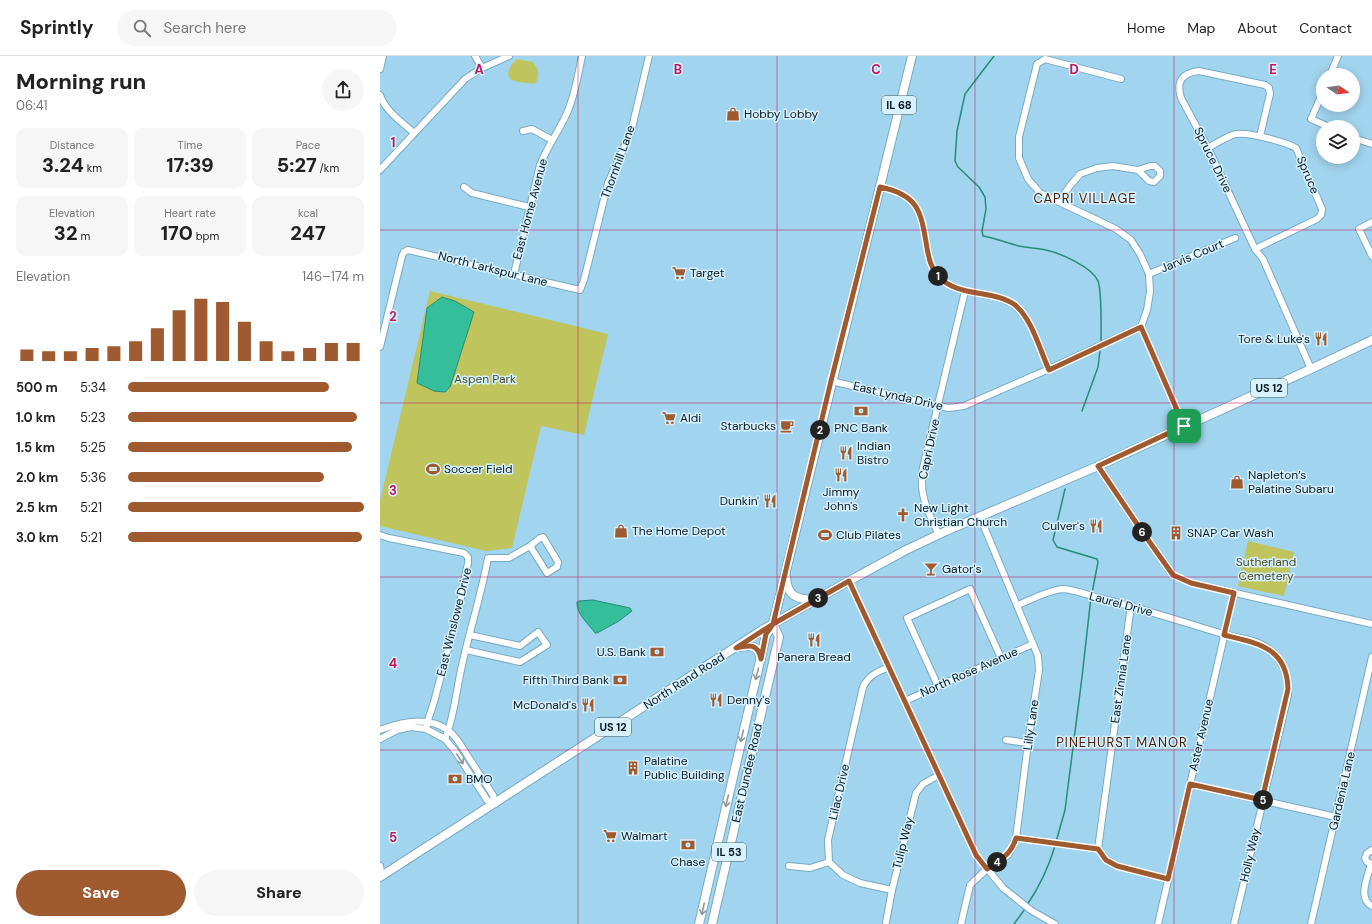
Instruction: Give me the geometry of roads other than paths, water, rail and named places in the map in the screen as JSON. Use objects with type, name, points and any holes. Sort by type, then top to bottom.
[{"type":"main road","name":"East Dundee Road","points":[[699,924],[766,634],[773,624],[831,381],[912,56]]},
{"type":"main road","name":"North Rand Road","points":[[381,876],[773,624],[906,550],[1098,466],[1372,340]]},
{"type":"main road","points":[[786,572],[786,585],[793,596],[798,599],[814,600]]},
{"type":"main road","name":"East Dundee Road","points":[[712,924],[780,637],[773,624]]},
{"type":"main road","points":[[736,648],[747,646],[757,648],[761,659]]},
{"type":"street","points":[[380,69],[383,56]]},
{"type":"street","points":[[475,56],[482,68]]},
{"type":"street","points":[[380,170],[465,79],[482,68],[509,56]]},
{"type":"street","name":"East Home Avenue","points":[[514,274],[540,165],[567,113],[582,56]]},
{"type":"street","name":"Thornhill Lane","points":[[580,290],[584,280],[608,183],[631,132],[649,56]]},
{"type":"street","points":[[1333,68],[1338,56]]},
{"type":"street","points":[[1121,79],[1045,59],[1037,64],[1019,137],[1019,158],[1028,179],[1040,193],[1116,229],[1131,240],[1140,254],[1149,274],[1150,292],[1147,310],[1141,327],[1184,426]]},
{"type":"street","name":"Spruce Drive","points":[[1260,136],[1270,94],[1269,88],[1265,85],[1199,71],[1192,72],[1180,81],[1178,89],[1181,98],[1208,148],[1255,249],[1263,259],[1311,369]]},
{"type":"street","points":[[380,95],[384,104],[390,111],[414,133]]},
{"type":"street","points":[[1316,108],[1311,119],[1316,121]]},
{"type":"street","points":[[523,131],[532,129],[552,140]]},
{"type":"street","name":"Spruce","points":[[1208,148],[1236,134],[1260,136],[1289,143],[1296,148],[1322,209],[1321,215],[1317,219],[1255,249]]},
{"type":"street","points":[[1360,140],[1372,144]]},
{"type":"street","points":[[1059,202],[1080,174],[1097,168],[1113,166],[1138,170]]},
{"type":"street","points":[[464,187],[472,193],[530,207]]},
{"type":"street","points":[[880,187],[903,194],[918,210],[923,225],[932,266],[939,277],[948,284],[965,291],[1002,299],[1015,306],[1028,321],[1049,370]]},
{"type":"street","points":[[1372,222],[1359,228],[1372,256]]},
{"type":"street","name":"Jarvis Court","points":[[1149,274],[1235,238]]},
{"type":"street","name":"North Larkspur Lane","points":[[383,324],[402,256],[406,250],[580,290]]},
{"type":"street","name":"Capri Drive","points":[[939,535],[924,500],[921,486],[922,472],[965,291]]},
{"type":"street","points":[[380,347],[383,324]]},
{"type":"street","name":"East Lynda Drive","points":[[831,381],[938,406],[949,408],[964,406],[1049,370],[1141,327]]},
{"type":"street","points":[[1098,466],[1173,575],[1191,583],[1372,624]]},
{"type":"street","name":"Lilly Lane","points":[[961,924],[970,885],[987,869],[1008,855],[1016,838],[1039,670],[1038,656],[980,517]]},
{"type":"street","name":"East Winslowe Drive","points":[[380,535],[464,553],[468,557],[459,607],[427,725]]},
{"type":"street","points":[[543,537],[558,562],[557,567],[547,573],[530,546],[543,537]]},
{"type":"street","name":"East Winslowe Drive","points":[[445,739],[488,558],[509,558],[530,546]]},
{"type":"street","points":[[849,581],[976,855],[1003,888],[1032,911],[1055,924]]},
{"type":"street","points":[[938,686],[907,618],[970,589],[1001,658]]},
{"type":"street","name":"Laurel Drive","points":[[1018,605],[1041,595],[1063,589],[1131,605],[1224,635]]},
{"type":"street","name":"Aster Avenue","points":[[1158,924],[1234,593]]},
{"type":"street","name":"East Zinnia Lane","points":[[1098,849],[1131,605]]},
{"type":"street","name":"East Winslowe Drive","points":[[466,650],[520,662],[547,645],[538,632],[520,646],[470,635]]},
{"type":"street","name":"Holly Way","points":[[1224,635],[1266,646],[1280,660],[1288,684],[1288,694],[1234,924]]},
{"type":"street","name":"North Rose Avenue","points":[[905,701],[1033,644]]},
{"type":"street","name":"Gardenia Lane","points":[[1311,924],[1372,657]]},
{"type":"street","name":"Lilac Drive","points":[[829,862],[828,840],[863,687],[866,680],[872,674],[889,667]]},
{"type":"street","points":[[380,730],[396,724],[407,722],[427,725],[448,731],[463,747],[493,795],[495,804]]},
{"type":"street","points":[[380,739],[397,730],[427,725],[445,739],[486,800],[495,804]]},
{"type":"street","points":[[1006,740],[1028,743]]},
{"type":"street","name":"Tulip Way","points":[[886,922],[892,890],[916,793],[923,784],[939,775]]},
{"type":"street","points":[[1190,784],[1336,817]]},
{"type":"street","points":[[1016,838],[1098,849],[1106,860],[1117,866],[1168,879]]},
{"type":"street","points":[[1372,850],[1367,853],[1365,858],[1367,862],[1372,864],[1364,896],[1366,901],[1372,906]]},
{"type":"street","points":[[789,866],[810,868],[829,862],[843,875],[860,883],[892,890]]},
{"type":"street","points":[[380,866],[381,876]]},
{"type":"waterway","points":[[994,56],[965,94],[957,131],[955,161],[958,167],[979,187],[985,197],[986,209],[982,231],[983,236],[1019,246],[1043,249],[1067,257],[1083,266],[1095,276],[1098,281],[1100,293],[1101,342]]},
{"type":"waterway","points":[[1082,411],[1098,367],[1100,351]]},
{"type":"waterway","points":[[1065,489],[1053,540],[1057,547],[1097,559],[1098,562],[1092,593]]},
{"type":"waterway","points":[[1056,842],[1065,810],[1091,597]]},
{"type":"waterway","points":[[1027,905],[1043,877],[1055,846]]},
{"type":"waterway","points":[[1014,924],[1025,909]]},
{"type":"place","name":"Hobby Lobby","points":[[733,114]]},
{"type":"place","name":"Target","points":[[679,273]]},
{"type":"place","name":"Tore & Luke's","points":[[1321,339]]},
{"type":"place","name":"PNC Bank","points":[[861,411]]},
{"type":"place","name":"Aldi","points":[[669,418]]},
{"type":"place","name":"Starbucks","points":[[787,426]]},
{"type":"place","name":"Indian Bistro","points":[[846,453]]},
{"type":"place","name":"Soccer Field","points":[[433,469]]},
{"type":"place","name":"Jimmy John's","points":[[841,475]]},
{"type":"place","name":"Napleton’s Palatine Subaru","points":[[1237,482]]},
{"type":"place","name":"Dunkin'","points":[[770,501]]},
{"type":"place","name":"New Light Christian Church","points":[[903,515]]},
{"type":"place","name":"Culver's","points":[[1096,526]]},
{"type":"place","name":"The Home Depot","points":[[621,531]]},
{"type":"place","name":"SNAP Car Wash","points":[[1176,533]]},
{"type":"place","name":"Club Pilates","points":[[825,535]]},
{"type":"place","name":"Gator's","points":[[931,569]]},
{"type":"place","name":"Panera Bread","points":[[814,640]]},
{"type":"place","name":"U.S. Bank","points":[[657,652]]},
{"type":"place","name":"Fifth Third Bank","points":[[620,680]]},
{"type":"place","name":"Denny's","points":[[716,700]]},
{"type":"place","name":"McDonald's","points":[[588,705]]},
{"type":"place","name":"Palatine Public Building","points":[[633,768]]},
{"type":"place","name":"BMO","points":[[455,779]]},
{"type":"place","name":"Walmart","points":[[610,836]]},
{"type":"place","name":"Chase","points":[[688,845]]},
{"type":"district","name":"CAPRI VILLAGE","points":[[1085,198]]},
{"type":"district","name":"PINEHURST MANOR","points":[[1122,742]]},
{"type":"park label","name":"Aspen Park","points":[[485,379]]},
{"type":"park label","name":"Sutherland Cemetery","points":[[1266,569]]}]
